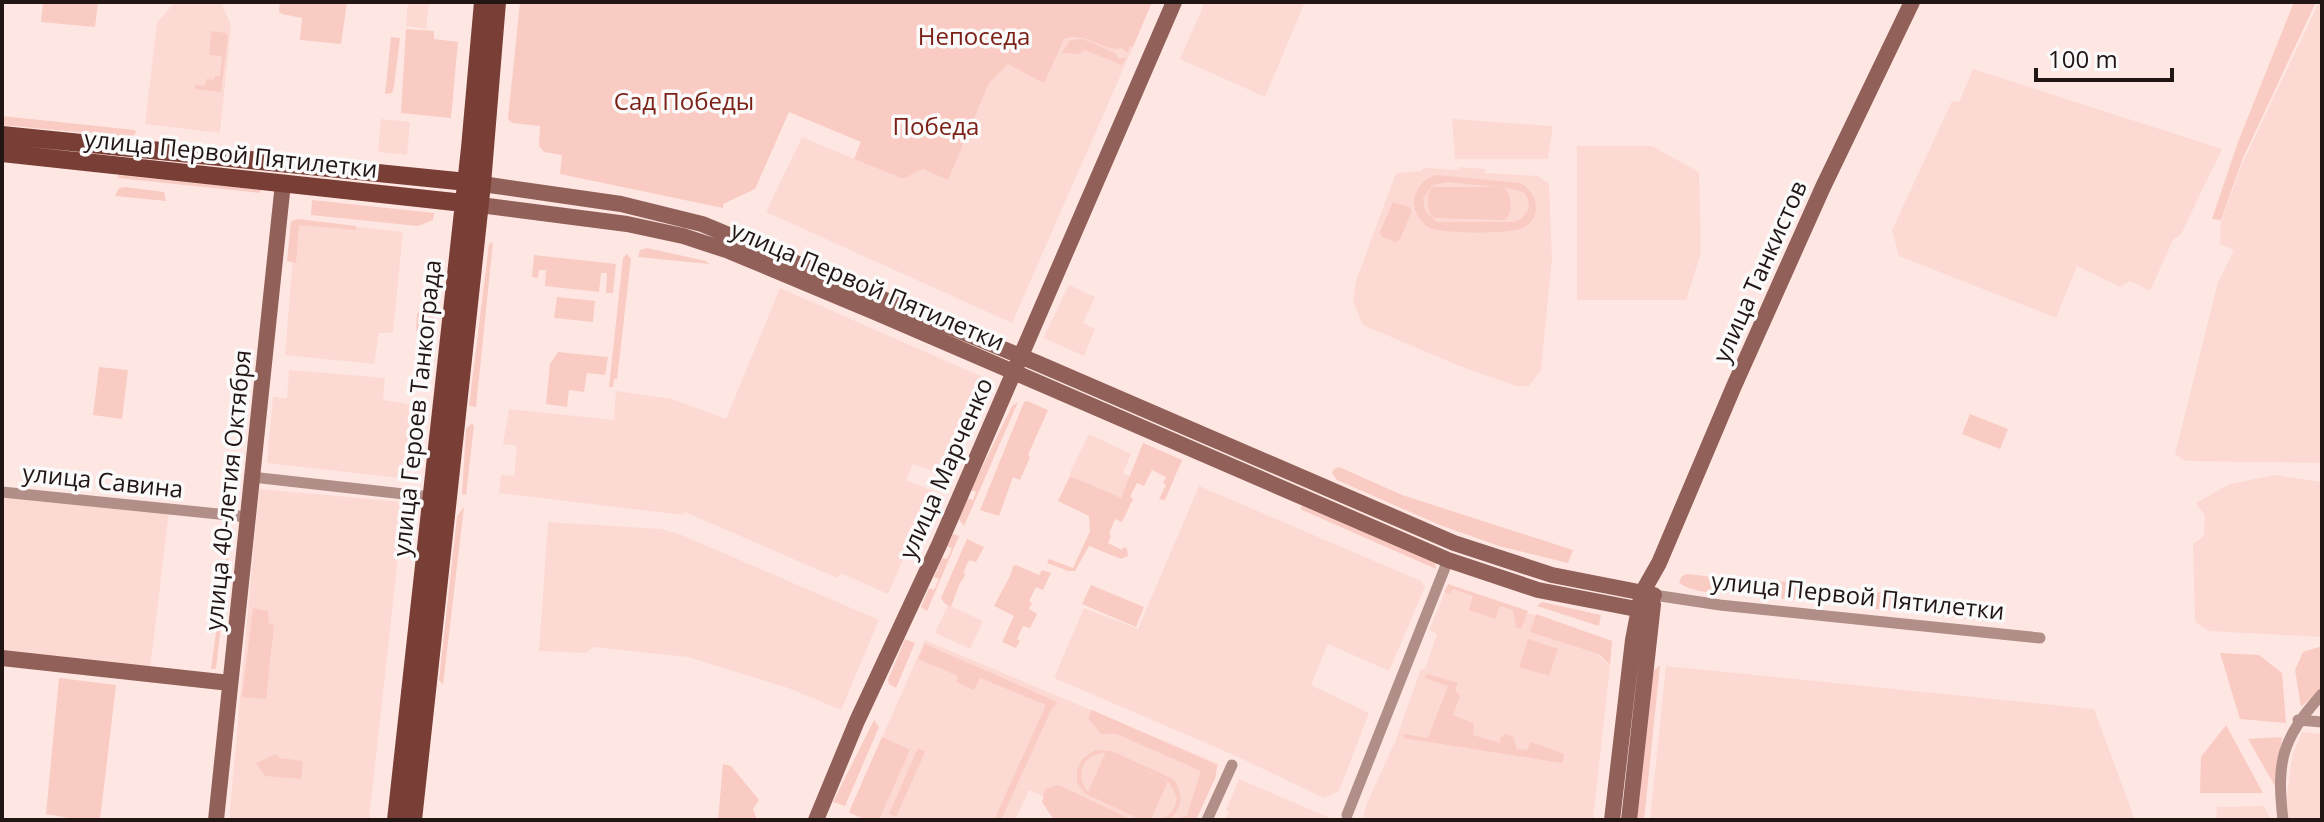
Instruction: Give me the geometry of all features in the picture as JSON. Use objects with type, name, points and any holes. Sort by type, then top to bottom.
[{"type":"main road","name":"улица Героев Танкограда","points":[[474,183],[483,2]]},
{"type":"main road","name":"улица Героев Танкограда","points":[[396,820],[439,498],[497,2]]},
{"type":"main road","name":"улица Марченко","points":[[816,820],[851,735],[939,545],[1174,2]]},
{"type":"main road","name":"улица Танкистов","points":[[1612,820],[1659,563],[1823,187],[1912,2]]},
{"type":"main road","name":"улица Первой Пятилетки","points":[[2,135],[627,224],[683,236],[729,251],[1448,560],[1538,590],[1651,602]]},
{"type":"main road","name":"улица Первой Пятилетки","points":[[2,153],[284,174],[474,183],[621,204],[702,224],[1020,356],[1454,543],[1552,575],[1651,602]]},
{"type":"main road","name":"улица 40-летия Октября","points":[[216,820],[284,174]]},
{"type":"main road","name":"улица Героев Танкограда","points":[[413,820],[439,498]]},
{"type":"main road","name":"улица Танкистов","points":[[1629,820],[1651,602]]},
{"type":"main road","points":[[2,658],[230,683]]},
{"type":"street","points":[[252,477],[439,498]]},
{"type":"street","name":"улица Савина","points":[[2,492],[248,517]]},
{"type":"street","points":[[1347,815],[1448,560]]},
{"type":"street","name":"улица Первой Пятилетки","points":[[1651,602],[2040,638]]},
{"type":"street","points":[[2283,820],[2280,794],[2282,760],[2289,736],[2298,720],[2322,694]]},
{"type":"street","points":[[2298,720],[2322,722]]},
{"type":"street","points":[[1207,820],[1232,765]]},
{"type":"shaded area","points":[[175,2],[221,2],[231,25],[220,133],[145,124],[157,23]]},
{"type":"shaded area","points":[[408,2],[429,2],[426,29],[406,26]]},
{"type":"shaded area","points":[[1205,2],[1305,2],[1265,97],[1180,59]]},
{"type":"shaded area","points":[[2319,2],[2322,2],[2322,463],[2185,461],[2175,454],[2217,285],[2234,250],[2220,244],[2221,222],[2242,164]]},
{"type":"shaded area","points":[[1073,20],[1133,47],[1012,323],[766,212],[802,137],[902,179],[923,169],[948,179],[989,83],[1008,63]]},
{"type":"shaded area","points":[[1973,69],[2222,149],[2181,234],[2173,240],[2150,291],[2130,281],[2120,287],[2077,266],[2056,318],[1899,256],[1892,230],[1952,101],[1959,102]]},
{"type":"shaded area","points":[[381,119],[410,122],[407,155],[378,152]]},
{"type":"shaded area","points":[[1452,119],[1553,126],[1548,159],[1455,159]]},
{"type":"shaded area","points":[[1577,146],[1652,146],[1699,172],[1701,253],[1686,300],[1577,300]]},
{"type":"shaded area","points":[[1459,167],[1485,169],[1485,173],[1538,176],[1549,184],[1552,258],[1541,370],[1529,386],[1516,386],[1457,365],[1363,325],[1353,302],[1356,281],[1396,173],[1421,171],[1424,168],[1459,170]]},
{"type":"shaded area","points":[[296,220],[403,232],[393,333],[379,333],[374,364],[285,355]]},
{"type":"shaded area","points":[[1069,285],[1095,297],[1083,323],[1095,329],[1084,356],[1043,338]]},
{"type":"shaded area","points":[[780,288],[985,378],[946,472],[935,472],[913,464],[906,480],[933,491],[888,594],[841,573],[837,578],[685,512],[683,515],[499,493],[501,475],[514,476],[517,446],[503,444],[509,409],[614,420],[616,391],[672,399],[726,419]]},
{"type":"shaded area","points":[[289,370],[385,378],[383,400],[414,405],[407,479],[267,463],[273,397],[287,398]]},
{"type":"shaded area","points":[[1089,434],[1131,454],[1123,473],[1132,477],[1121,501],[1069,475]]},
{"type":"shaded area","points":[[2275,475],[2322,482],[2322,637],[2209,631],[2195,622],[2193,544],[2204,536],[2205,516],[2196,503],[2230,484]]},
{"type":"shaded area","points":[[1199,486],[1421,581],[1425,587],[1389,671],[1328,644],[1311,685],[1369,713],[1339,791],[1324,798],[1236,756],[1054,678],[1084,608],[1138,629]]},
{"type":"shaded area","points":[[259,489],[404,502],[369,820],[229,820]]},
{"type":"shaded area","points":[[2,494],[169,511],[150,670],[2,654]]},
{"type":"shaded area","points":[[548,522],[661,529],[679,534],[879,620],[841,710],[791,689],[688,657],[593,647],[586,653],[539,651]]},
{"type":"shaded area","points":[[1448,585],[1604,640],[1599,656],[1610,666],[1593,820],[1362,820],[1421,669],[1425,669],[1437,634],[1429,630]]},
{"type":"shaded area","points":[[948,605],[983,621],[970,649],[935,633]]},
{"type":"shaded area","points":[[925,640],[1219,764],[1193,820],[1095,820],[1029,790],[1015,820],[864,820],[849,813]]},
{"type":"shaded area","points":[[1666,666],[2094,709],[2135,820],[1650,820]]},
{"type":"shaded area","points":[[2302,732],[2322,734],[2322,820],[2289,820],[2286,803],[2292,756]]},
{"type":"shaded area","points":[[1239,779],[1335,820],[1225,820]]},
{"type":"shaded area","points":[[2264,806],[2271,820],[2216,820],[2217,807]]},
{"type":"green space","points":[[43,2],[98,2],[95,27],[41,22]]},
{"type":"green space","points":[[280,2],[347,2],[341,44],[300,40],[302,18],[282,14],[279,11]]},
{"type":"green space","name":"Сад Победы","points":[[520,2],[1152,2],[1133,47],[1130,46],[1127,53],[1122,48],[1115,49],[1079,37],[1064,39],[1044,83],[1008,64],[989,83],[948,180],[923,169],[903,179],[854,159],[861,142],[789,112],[755,189],[723,204],[723,208],[560,174],[562,155],[544,152],[539,146],[540,126],[512,123],[508,119]]},
{"type":"green space","points":[[2294,2],[2316,2],[2243,158],[2221,220],[2212,219],[2238,142]]},
{"type":"green space","points":[[406,29],[434,31],[434,39],[458,42],[451,118],[401,113]]},
{"type":"green space","points":[[211,31],[228,36],[221,92],[195,89],[195,85],[205,86],[206,79],[214,80],[215,76],[220,76],[222,56],[209,55]]},
{"type":"green space","points":[[391,37],[400,38],[394,87],[392,93],[385,94]]},
{"type":"green space","points":[[1083,39],[1115,53],[1119,59],[1126,57],[1122,65],[1085,50],[1078,54],[1062,53],[1070,40]]},
{"type":"green space","points":[[2,116],[135,130],[136,133],[130,137],[2,125]]},
{"type":"green space","points":[[118,175],[261,190],[260,193],[118,178]]},
{"type":"green space","points":[[1436,175],[1520,183],[1534,198],[1534,218],[1516,230],[1462,232],[1430,228],[1415,210],[1414,198],[1423,182]],"holes":[[[1448,182],[1497,187],[1432,187],[1428,199],[1429,212],[1434,218],[1505,220],[1510,212],[1510,203],[1504,187],[1524,192],[1527,196],[1529,205],[1524,216],[1515,222],[1437,222],[1425,211],[1423,198],[1433,185]]]},
{"type":"green space","points":[[119,188],[164,192],[166,201],[115,196]]},
{"type":"green space","points":[[312,200],[434,213],[433,220],[418,226],[311,215]]},
{"type":"green space","points":[[1393,202],[1412,211],[1396,242],[1382,237],[1380,232]]},
{"type":"green space","points":[[298,219],[356,226],[356,230],[299,225],[296,263],[287,261],[291,221]]},
{"type":"green space","points":[[493,242],[476,407],[469,406],[489,244]]},
{"type":"green space","points":[[647,248],[709,264],[638,257],[640,250]]},
{"type":"green space","points":[[627,254],[631,259],[617,379],[614,379],[613,387],[609,387],[623,258]]},
{"type":"green space","points":[[534,255],[616,264],[613,293],[606,293],[607,273],[601,273],[599,292],[545,286],[546,270],[539,270],[538,278],[532,277]]},
{"type":"green space","points":[[436,278],[435,295],[431,295],[431,303],[434,304],[432,334],[416,331],[417,314],[427,302],[429,285]]},
{"type":"green space","points":[[557,297],[595,301],[593,322],[554,318]]},
{"type":"green space","points":[[558,352],[608,357],[605,375],[587,373],[584,392],[569,390],[567,407],[546,404],[550,364]]},
{"type":"green space","points":[[99,367],[128,370],[122,419],[93,415]]},
{"type":"green space","points":[[1018,402],[964,526],[959,519],[967,498],[973,500],[976,492],[971,490],[1012,406]]},
{"type":"green space","points":[[1024,402],[1048,410],[1028,455],[1030,457],[1020,480],[1013,477],[999,516],[980,510]]},
{"type":"green space","points":[[1970,414],[2008,429],[2000,449],[1962,434]]},
{"type":"green space","points":[[474,425],[466,495],[462,494],[466,429]]},
{"type":"green space","points":[[1143,443],[1182,460],[1165,500],[1159,499],[1166,485],[1163,483],[1166,477],[1152,470],[1144,486],[1137,483],[1122,522],[1115,519],[1108,543],[1122,550],[1124,547],[1128,556],[1121,559],[1089,546],[1075,571],[1047,563],[1049,559],[1073,568],[1090,531],[1089,516],[1058,501],[1070,476],[1121,498]]},
{"type":"green space","points":[[1339,467],[1402,495],[1573,550],[1568,563],[1499,546],[1440,525],[1337,480],[1332,473]]},
{"type":"green space","points":[[1302,506],[1435,562],[1436,569],[1300,509]]},
{"type":"green space","points":[[464,507],[443,685],[439,680],[457,516]]},
{"type":"green space","points":[[230,528],[216,669],[211,669]]},
{"type":"green space","points":[[953,534],[959,536],[927,611],[921,607],[929,588],[934,590],[939,579],[934,577],[942,558],[947,559],[952,548],[947,546]]},
{"type":"green space","points":[[967,539],[984,547],[976,562],[969,560],[951,607],[941,598]]},
{"type":"green space","points":[[1016,565],[1039,575],[1042,570],[1051,573],[1043,590],[1036,587],[1029,601],[1032,603],[1029,609],[1037,614],[1030,628],[1023,626],[1016,648],[1002,642],[1014,616],[994,606]]},
{"type":"green space","points":[[1687,574],[1739,580],[1745,586],[1744,590],[1731,594],[1700,591],[1679,582]]},
{"type":"green space","points":[[1772,580],[1905,595],[1910,606],[1907,610],[1895,611],[1770,597],[1763,590],[1763,585]]},
{"type":"green space","points":[[1448,584],[1528,611],[1521,629],[1516,627],[1513,610],[1500,606],[1495,619],[1469,610],[1473,596],[1453,589],[1450,594],[1444,592]]},
{"type":"green space","points":[[1091,585],[1144,607],[1136,627],[1082,604]]},
{"type":"green space","points":[[1933,598],[1996,605],[2003,610],[2002,618],[1992,622],[1932,615],[1926,612],[1925,602]]},
{"type":"green space","points":[[1542,602],[1601,615],[1599,626],[1537,606]]},
{"type":"green space","points":[[253,608],[268,611],[269,624],[274,625],[266,699],[242,697]]},
{"type":"green space","points":[[1536,614],[1612,641],[1610,665],[1599,654],[1530,632]]},
{"type":"green space","points":[[905,639],[915,643],[896,688],[888,680]]},
{"type":"green space","points":[[1528,639],[1558,649],[1549,676],[1519,667]]},
{"type":"green space","points":[[925,644],[1057,702],[1001,820],[994,820],[1046,705],[980,678],[974,690],[956,682],[958,676],[918,659]]},
{"type":"green space","points":[[2322,646],[2322,688],[2301,707],[2295,670],[2303,652]]},
{"type":"green space","points":[[2220,653],[2259,655],[2282,673],[2286,723],[2240,719]]},
{"type":"green space","points":[[1660,665],[1644,820],[1637,820],[1652,677]]},
{"type":"green space","points":[[1427,674],[1458,683],[1455,690],[1460,696],[1453,715],[1474,724],[1473,735],[1500,743],[1500,738],[1506,734],[1513,737],[1517,749],[1527,750],[1531,742],[1564,754],[1562,763],[1403,738],[1404,734],[1428,738],[1448,686],[1425,678]]},
{"type":"green space","points":[[59,678],[116,685],[100,820],[46,814]]},
{"type":"green space","points":[[1092,710],[1217,765],[1216,776],[1196,820],[1175,820],[1187,815],[1201,771],[1117,734],[1101,734],[1088,718]]},
{"type":"green space","points":[[874,720],[879,727],[845,806],[833,802]]},
{"type":"green space","points":[[2226,725],[2263,793],[2200,793],[2201,757]]},
{"type":"green space","points":[[882,737],[910,750],[879,820],[867,820],[849,812]]},
{"type":"green space","points":[[2282,737],[2276,788],[2248,739]]},
{"type":"green space","points":[[918,748],[925,752],[896,817],[889,814]]},
{"type":"green space","points":[[1095,750],[1112,751],[1173,779],[1180,795],[1177,810],[1169,820],[1141,820],[1084,793],[1077,782],[1077,770],[1082,759]],"holes":[[[1105,753],[1088,792],[1081,772],[1086,761]],[[1169,782],[1177,798],[1174,807],[1165,817],[1151,819]]]},
{"type":"green space","points":[[276,754],[279,758],[303,761],[301,779],[265,776],[256,763]]},
{"type":"green space","points":[[723,764],[731,766],[759,800],[753,809],[757,820],[718,820]]},
{"type":"green space","points":[[1058,785],[1133,820],[1054,820],[1042,802],[1045,789]]},
{"type":"park label","name":"Непоседа","points":[[974,35]]},
{"type":"park label","name":"Победа","points":[[936,125]]}]
